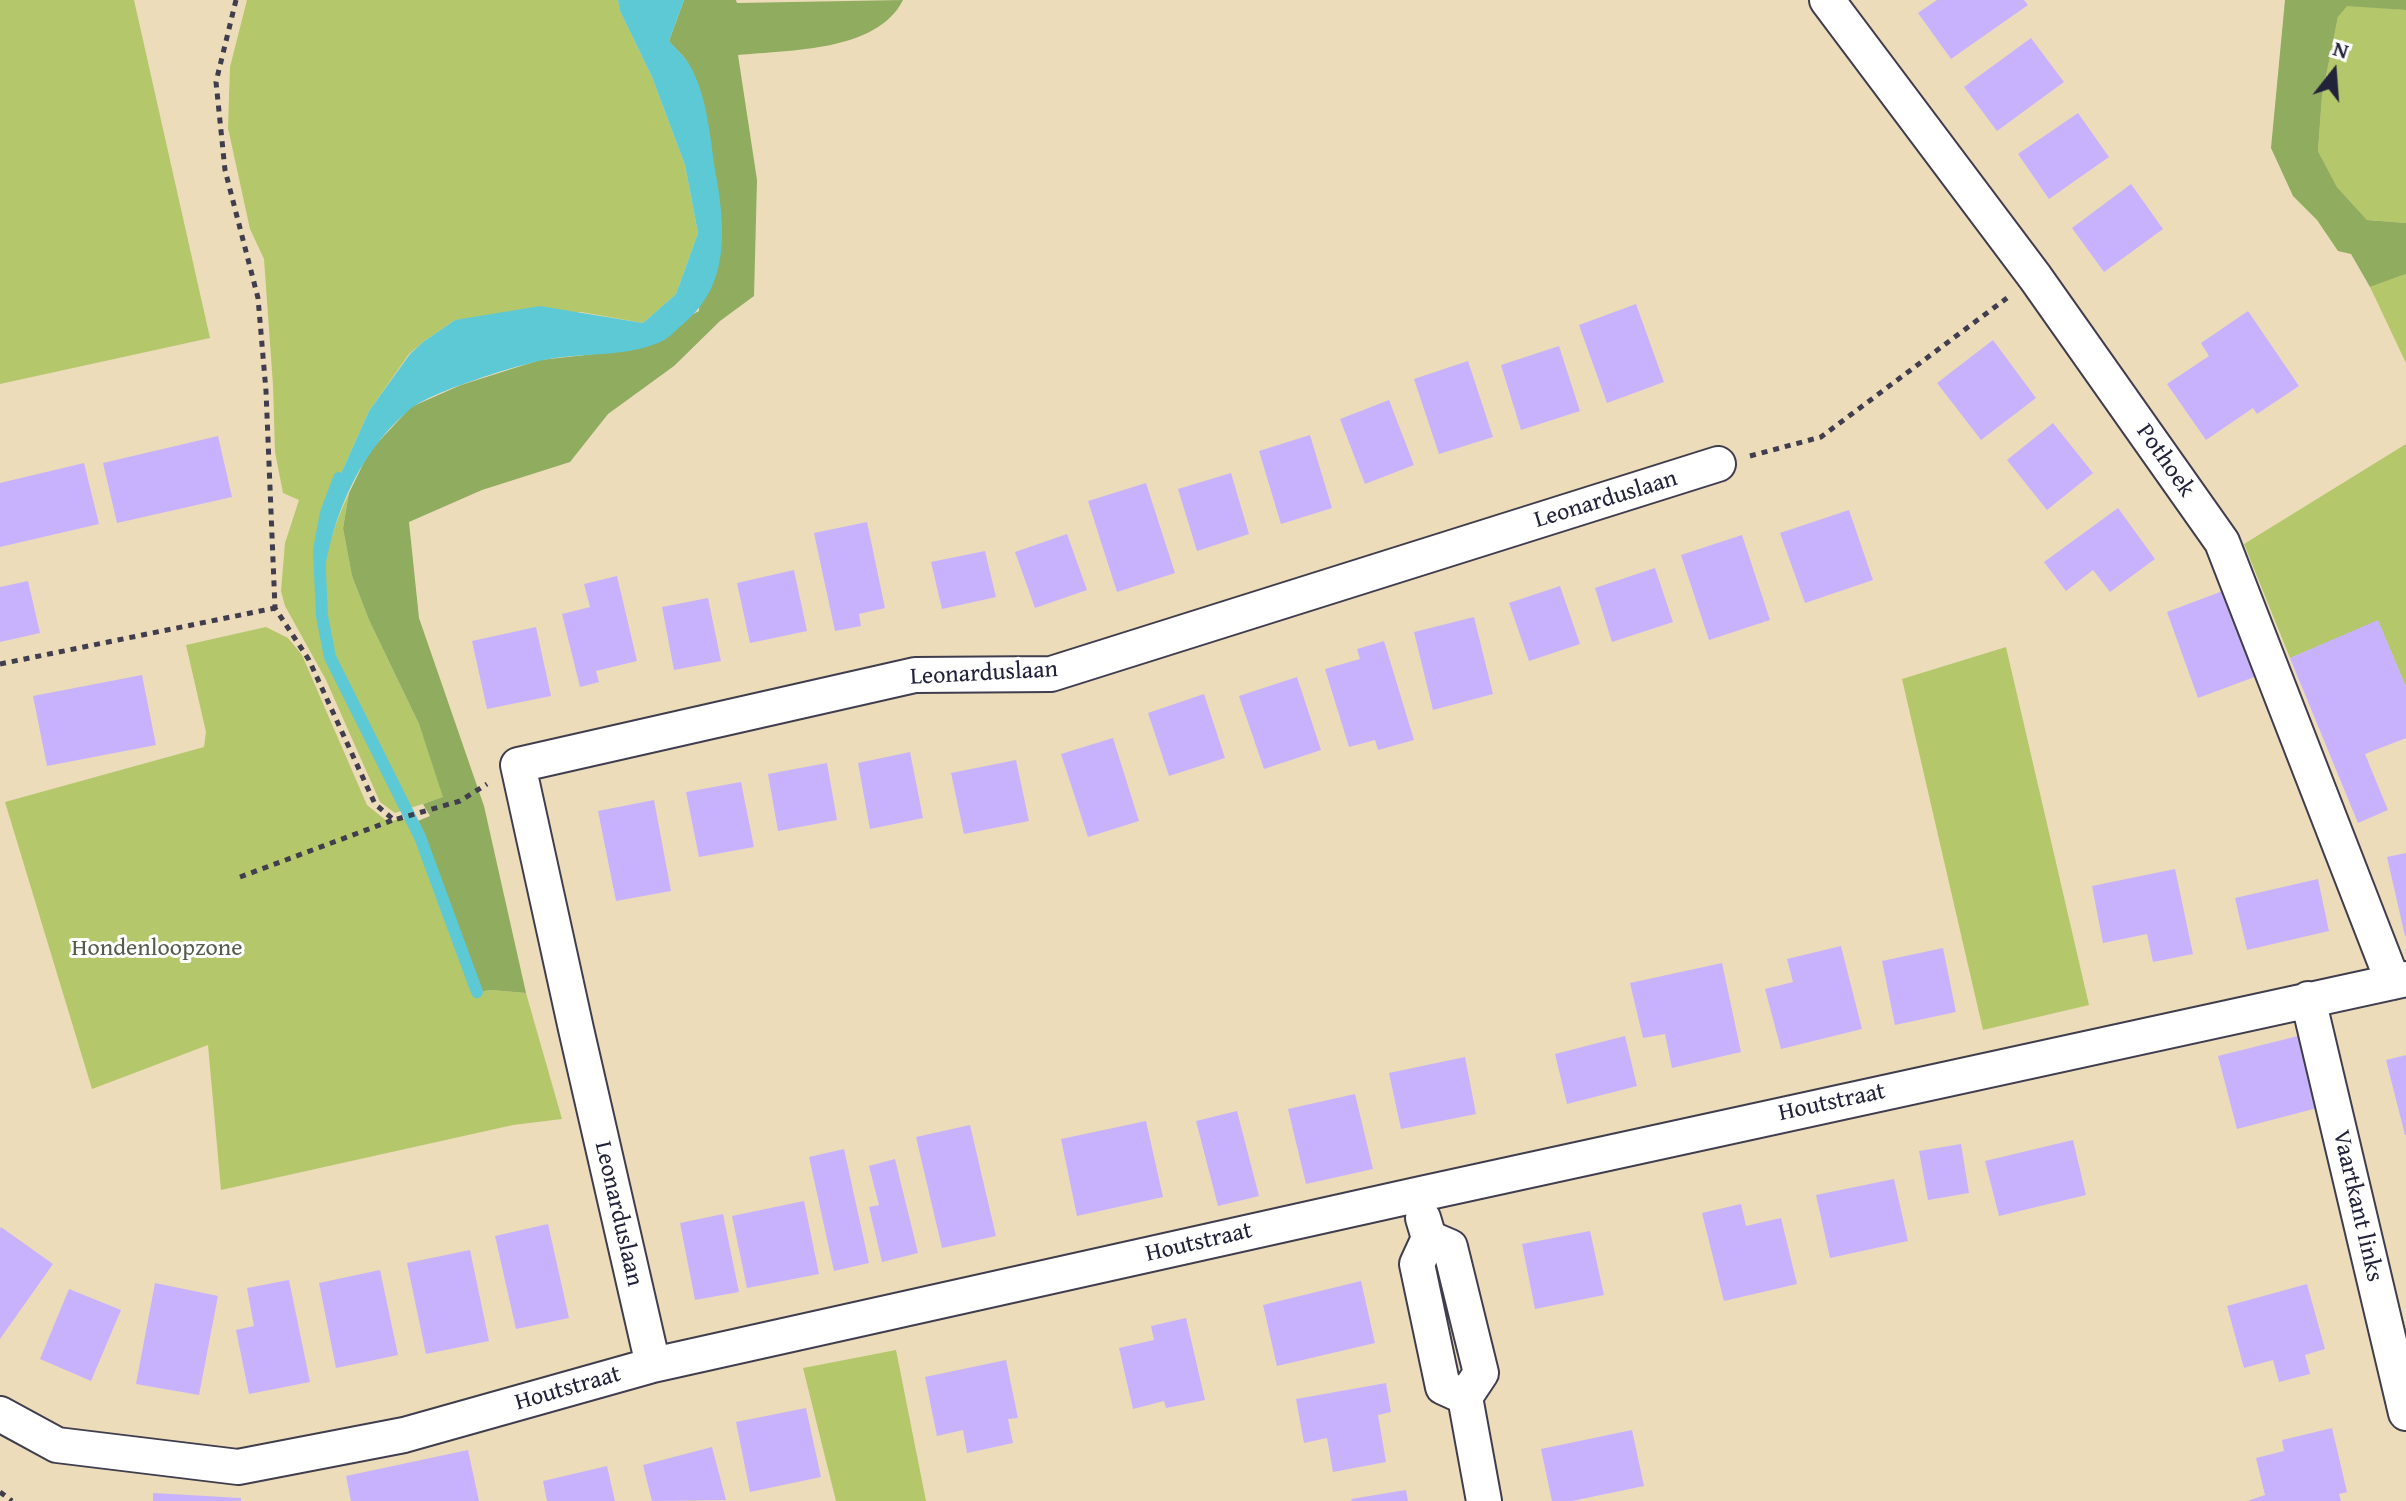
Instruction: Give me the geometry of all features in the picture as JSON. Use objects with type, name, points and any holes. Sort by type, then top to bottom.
[{"type":"street","name":"Pothoek","points":[[1827,0],[2035,277],[2222,542],[2400,980]]},
{"type":"street","name":"Leonarduslaan","points":[[653,1365],[518,765],[915,675],[1051,674],[1718,464]]},
{"type":"street","name":"Houtstraat","points":[[0,1414],[57,1445],[238,1467],[404,1435],[653,1365],[2400,980]]},
{"type":"street","name":"Vaartkant links","points":[[2308,999],[2406,1413]]},
{"type":"street","points":[[1416,1195],[1429,1238],[1450,1247],[1481,1373],[1465,1397],[1484,1501]]},
{"type":"path","points":[[236,0],[216,82],[225,170],[258,298],[266,391],[275,608],[309,660],[375,804],[394,820]]},
{"type":"path","points":[[1718,464],[1821,437],[2035,277]]},
{"type":"path","points":[[0,664],[275,608]]},
{"type":"path","points":[[240,877],[394,820],[460,801],[518,765]]},
{"type":"path","points":[[0,1492],[12,1501]]},
{"type":"green space","points":[[0,0],[134,0],[210,338],[0,384]]},
{"type":"green space","points":[[247,0],[618,0],[620,11],[652,77],[685,165],[698,233],[676,294],[643,323],[581,312],[455,320],[409,354],[369,411],[329,502],[319,550],[321,588],[331,539],[349,493],[343,528],[352,576],[369,620],[419,724],[444,797],[395,813],[380,802],[326,680],[285,606],[281,591],[285,543],[299,500],[283,493],[275,452],[264,259],[250,229],[228,128],[230,67]]},
{"type":"green space","points":[[684,0],[736,0],[737,3],[903,0],[891,17],[853,39],[806,49],[738,55],[757,180],[754,296],[720,321],[674,366],[608,414],[570,462],[482,490],[409,522],[419,618],[484,806],[526,993],[477,992],[413,823],[430,816],[423,804],[443,797],[419,724],[369,620],[352,576],[343,528],[349,493],[369,452],[411,407],[461,385],[540,360],[622,351],[699,311],[708,218],[710,152],[700,91],[687,62],[669,41]]},
{"type":"green space","points":[[2285,0],[2406,0],[2406,10],[2347,6],[2338,17],[2322,96],[2318,151],[2337,187],[2367,220],[2406,223],[2406,274],[2370,287],[2351,254],[2338,251],[2317,220],[2293,196],[2271,148]]},
{"type":"green space","points":[[2347,5],[2406,10],[2406,223],[2367,220],[2337,187],[2318,151],[2322,96],[2338,17]]},
{"type":"green space","points":[[2406,274],[2406,363],[2370,287]]},
{"type":"green space","points":[[2406,444],[2406,687],[2378,621],[2290,658],[2244,544]]},
{"type":"green space","name":"Hondenloopzone","points":[[266,627],[288,638],[302,655],[367,805],[388,822],[402,818],[413,823],[477,992],[526,993],[562,1119],[513,1125],[221,1190],[208,1045],[92,1089],[5,802],[204,747],[206,732],[186,645]]},
{"type":"green space","points":[[2006,647],[2089,1005],[1983,1030],[1902,679]]},
{"type":"green space","points":[[896,1350],[926,1501],[836,1501],[803,1368]]},
{"type":"water","points":[[618,0],[684,0],[669,41],[689,64],[701,91],[722,221],[720,259],[708,294],[682,325],[658,343],[629,351],[554,358],[526,364],[451,389],[409,410],[373,449],[347,494],[330,544],[321,596],[319,550],[329,502],[369,411],[410,354],[423,342],[455,320],[540,306],[643,323],[676,294],[698,233],[685,165],[652,77],[620,11]]},
{"type":"building","points":[[1937,0],[2024,0],[2028,5],[1951,59],[1918,13]]},
{"type":"building","points":[[2031,38],[2064,82],[1997,131],[1964,87]]},
{"type":"building","points":[[2078,113],[2109,157],[2049,199],[2018,154]]},
{"type":"building","points":[[2131,184],[2163,229],[2104,272],[2072,228]]},
{"type":"building","points":[[1636,304],[1664,382],[1607,403],[1579,325]]},
{"type":"building","points":[[2248,311],[2299,386],[2257,414],[2253,408],[2206,440],[2167,384],[2209,356],[2201,343]]},
{"type":"building","points":[[1993,340],[2036,398],[1981,440],[1937,383]]},
{"type":"building","points":[[1559,346],[1580,411],[1521,430],[1501,365]]},
{"type":"building","points":[[1468,361],[1493,437],[1439,454],[1414,379]]},
{"type":"building","points":[[1389,400],[1414,465],[1365,484],[1340,419]]},
{"type":"building","points":[[2053,423],[2093,473],[2047,510],[2007,460]]},
{"type":"building","points":[[1310,435],[1332,508],[1281,524],[1259,451]]},
{"type":"building","points":[[218,436],[232,497],[117,523],[103,463]]},
{"type":"building","points":[[84,463],[99,524],[0,547],[0,483]]},
{"type":"building","points":[[1231,473],[1249,534],[1197,551],[1178,489]]},
{"type":"building","points":[[1146,483],[1175,573],[1117,592],[1088,501]]},
{"type":"building","points":[[2118,508],[2155,559],[2110,592],[2093,570],[2066,591],[2044,562]]},
{"type":"building","points":[[1849,510],[1873,580],[1805,603],[1780,533]]},
{"type":"building","points":[[867,522],[885,608],[859,614],[861,626],[835,631],[814,533]]},
{"type":"building","points":[[1067,534],[1087,590],[1035,608],[1015,552]]},
{"type":"building","points":[[1742,535],[1770,620],[1709,640],[1681,555]]},
{"type":"building","points":[[985,551],[996,597],[942,609],[931,562]]},
{"type":"building","points":[[1655,568],[1673,622],[1612,642],[1595,588]]},
{"type":"building","points":[[794,570],[807,631],[750,643],[737,583]]},
{"type":"building","points":[[617,576],[637,661],[596,671],[599,682],[580,687],[562,614],[590,607],[584,584]]},
{"type":"building","points":[[28,581],[40,633],[0,642],[0,587]]},
{"type":"building","points":[[1560,586],[1580,644],[1529,661],[1509,603]]},
{"type":"building","points":[[2228,589],[2260,675],[2198,698],[2167,612]]},
{"type":"building","points":[[708,598],[721,661],[674,670],[662,607]]},
{"type":"building","points":[[1474,617],[1493,694],[1433,710],[1414,632]]},
{"type":"building","points":[[2378,620],[2406,687],[2406,738],[2365,754],[2388,810],[2358,823],[2290,658]]},
{"type":"building","points":[[536,627],[551,696],[487,709],[472,641]]},
{"type":"building","points":[[1384,641],[1414,740],[1378,750],[1375,740],[1349,747],[1325,669],[1360,659],[1357,649]]},
{"type":"building","points":[[142,675],[156,745],[47,766],[33,696]]},
{"type":"building","points":[[1297,677],[1321,750],[1264,769],[1239,696]]},
{"type":"building","points":[[1204,694],[1225,758],[1169,776],[1148,713]]},
{"type":"building","points":[[1113,738],[1139,821],[1088,837],[1061,754]]},
{"type":"building","points":[[910,752],[923,818],[870,829],[858,763]]},
{"type":"building","points":[[1016,760],[1029,821],[964,834],[951,773]]},
{"type":"building","points":[[827,763],[837,820],[778,831],[768,774]]},
{"type":"building","points":[[741,782],[754,847],[699,857],[686,792]]},
{"type":"building","points":[[654,800],[671,891],[616,901],[598,811]]},
{"type":"building","points":[[2406,853],[2406,936],[2405,936],[2387,857]]},
{"type":"building","points":[[2175,869],[2193,954],[2153,962],[2147,934],[2103,943],[2092,886]]},
{"type":"building","points":[[2318,879],[2329,931],[2247,950],[2235,898]]},
{"type":"building","points":[[1841,946],[1862,1029],[1781,1049],[1765,989],[1793,982],[1787,959]]},
{"type":"building","points":[[1943,948],[1956,1012],[1895,1025],[1882,961]]},
{"type":"building","points":[[1722,963],[1741,1052],[1672,1068],[1665,1034],[1643,1038],[1630,983]]},
{"type":"building","points":[[2302,1035],[2321,1107],[2237,1129],[2218,1056]]},
{"type":"building","points":[[1625,1036],[1637,1086],[1567,1104],[1555,1054]]},
{"type":"building","points":[[2406,1055],[2406,1135],[2405,1135],[2386,1060]]},
{"type":"building","points":[[1465,1057],[1476,1114],[1401,1129],[1389,1073]]},
{"type":"building","points":[[1355,1094],[1373,1169],[1306,1184],[1288,1109]]},
{"type":"building","points":[[1237,1111],[1259,1196],[1218,1206],[1196,1121]]},
{"type":"building","points":[[1146,1121],[1163,1197],[1077,1216],[1061,1139]]},
{"type":"building","points":[[970,1125],[996,1236],[942,1248],[916,1137]]},
{"type":"building","points":[[2073,1140],[2086,1195],[1999,1216],[1985,1161]]},
{"type":"building","points":[[1961,1144],[1969,1193],[1928,1200],[1919,1151]]},
{"type":"building","points":[[844,1149],[869,1263],[834,1271],[809,1157]]},
{"type":"building","points":[[895,1159],[918,1253],[882,1262],[869,1207],[879,1205],[869,1166]]},
{"type":"building","points":[[1894,1179],[1908,1241],[1830,1258],[1816,1195]]},
{"type":"building","points":[[804,1201],[819,1274],[747,1288],[732,1216]]},
{"type":"building","points":[[1741,1204],[1746,1226],[1781,1218],[1797,1284],[1724,1301],[1702,1213]]},
{"type":"building","points":[[723,1214],[739,1292],[695,1300],[680,1223]]},
{"type":"building","points":[[548,1224],[569,1318],[516,1329],[495,1236]]},
{"type":"building","points":[[0,1229],[53,1264],[0,1339]]},
{"type":"building","points":[[1590,1231],[1604,1295],[1535,1309],[1522,1244]]},
{"type":"building","points":[[470,1250],[489,1341],[426,1354],[407,1263]]},
{"type":"building","points":[[380,1270],[398,1355],[336,1368],[319,1283]]},
{"type":"building","points":[[289,1280],[310,1382],[249,1394],[236,1330],[254,1326],[247,1288]]},
{"type":"building","points":[[1361,1281],[1375,1343],[1277,1366],[1263,1305]]},
{"type":"building","points":[[155,1283],[218,1296],[199,1395],[136,1384]]},
{"type":"building","points":[[2307,1284],[2325,1349],[2305,1355],[2310,1374],[2279,1382],[2273,1360],[2244,1368],[2227,1306]]},
{"type":"building","points":[[69,1289],[121,1310],[91,1381],[40,1359]]},
{"type":"building","points":[[1186,1318],[1205,1400],[1166,1408],[1164,1401],[1133,1409],[1119,1348],[1154,1340],[1151,1326]]},
{"type":"building","points":[[1006,1360],[1018,1418],[1008,1419],[1013,1443],[967,1453],[963,1430],[937,1436],[925,1377]]},
{"type":"building","points":[[1386,1383],[1391,1412],[1378,1415],[1386,1462],[1333,1472],[1327,1438],[1304,1443],[1296,1399]]},
{"type":"building","points":[[806,1408],[821,1477],[750,1492],[736,1422]]},
{"type":"building","points":[[2332,1428],[2347,1492],[2339,1494],[2341,1501],[2247,1501],[2265,1495],[2256,1458],[2284,1451],[2282,1440]]},
{"type":"building","points":[[1632,1430],[1644,1486],[1572,1501],[1552,1501],[1541,1449]]},
{"type":"building","points":[[712,1447],[726,1500],[652,1501],[643,1465]]},
{"type":"building","points":[[468,1450],[479,1501],[351,1501],[346,1476]]},
{"type":"building","points":[[607,1466],[615,1501],[547,1501],[543,1481]]},
{"type":"building","points":[[1406,1490],[1408,1501],[1351,1499]]},
{"type":"building","points":[[153,1493],[241,1498],[241,1501],[153,1501]]},
{"type":"waterway","points":[[339,478],[326,513],[319,550],[322,616],[330,657],[420,837],[477,992]]}]
